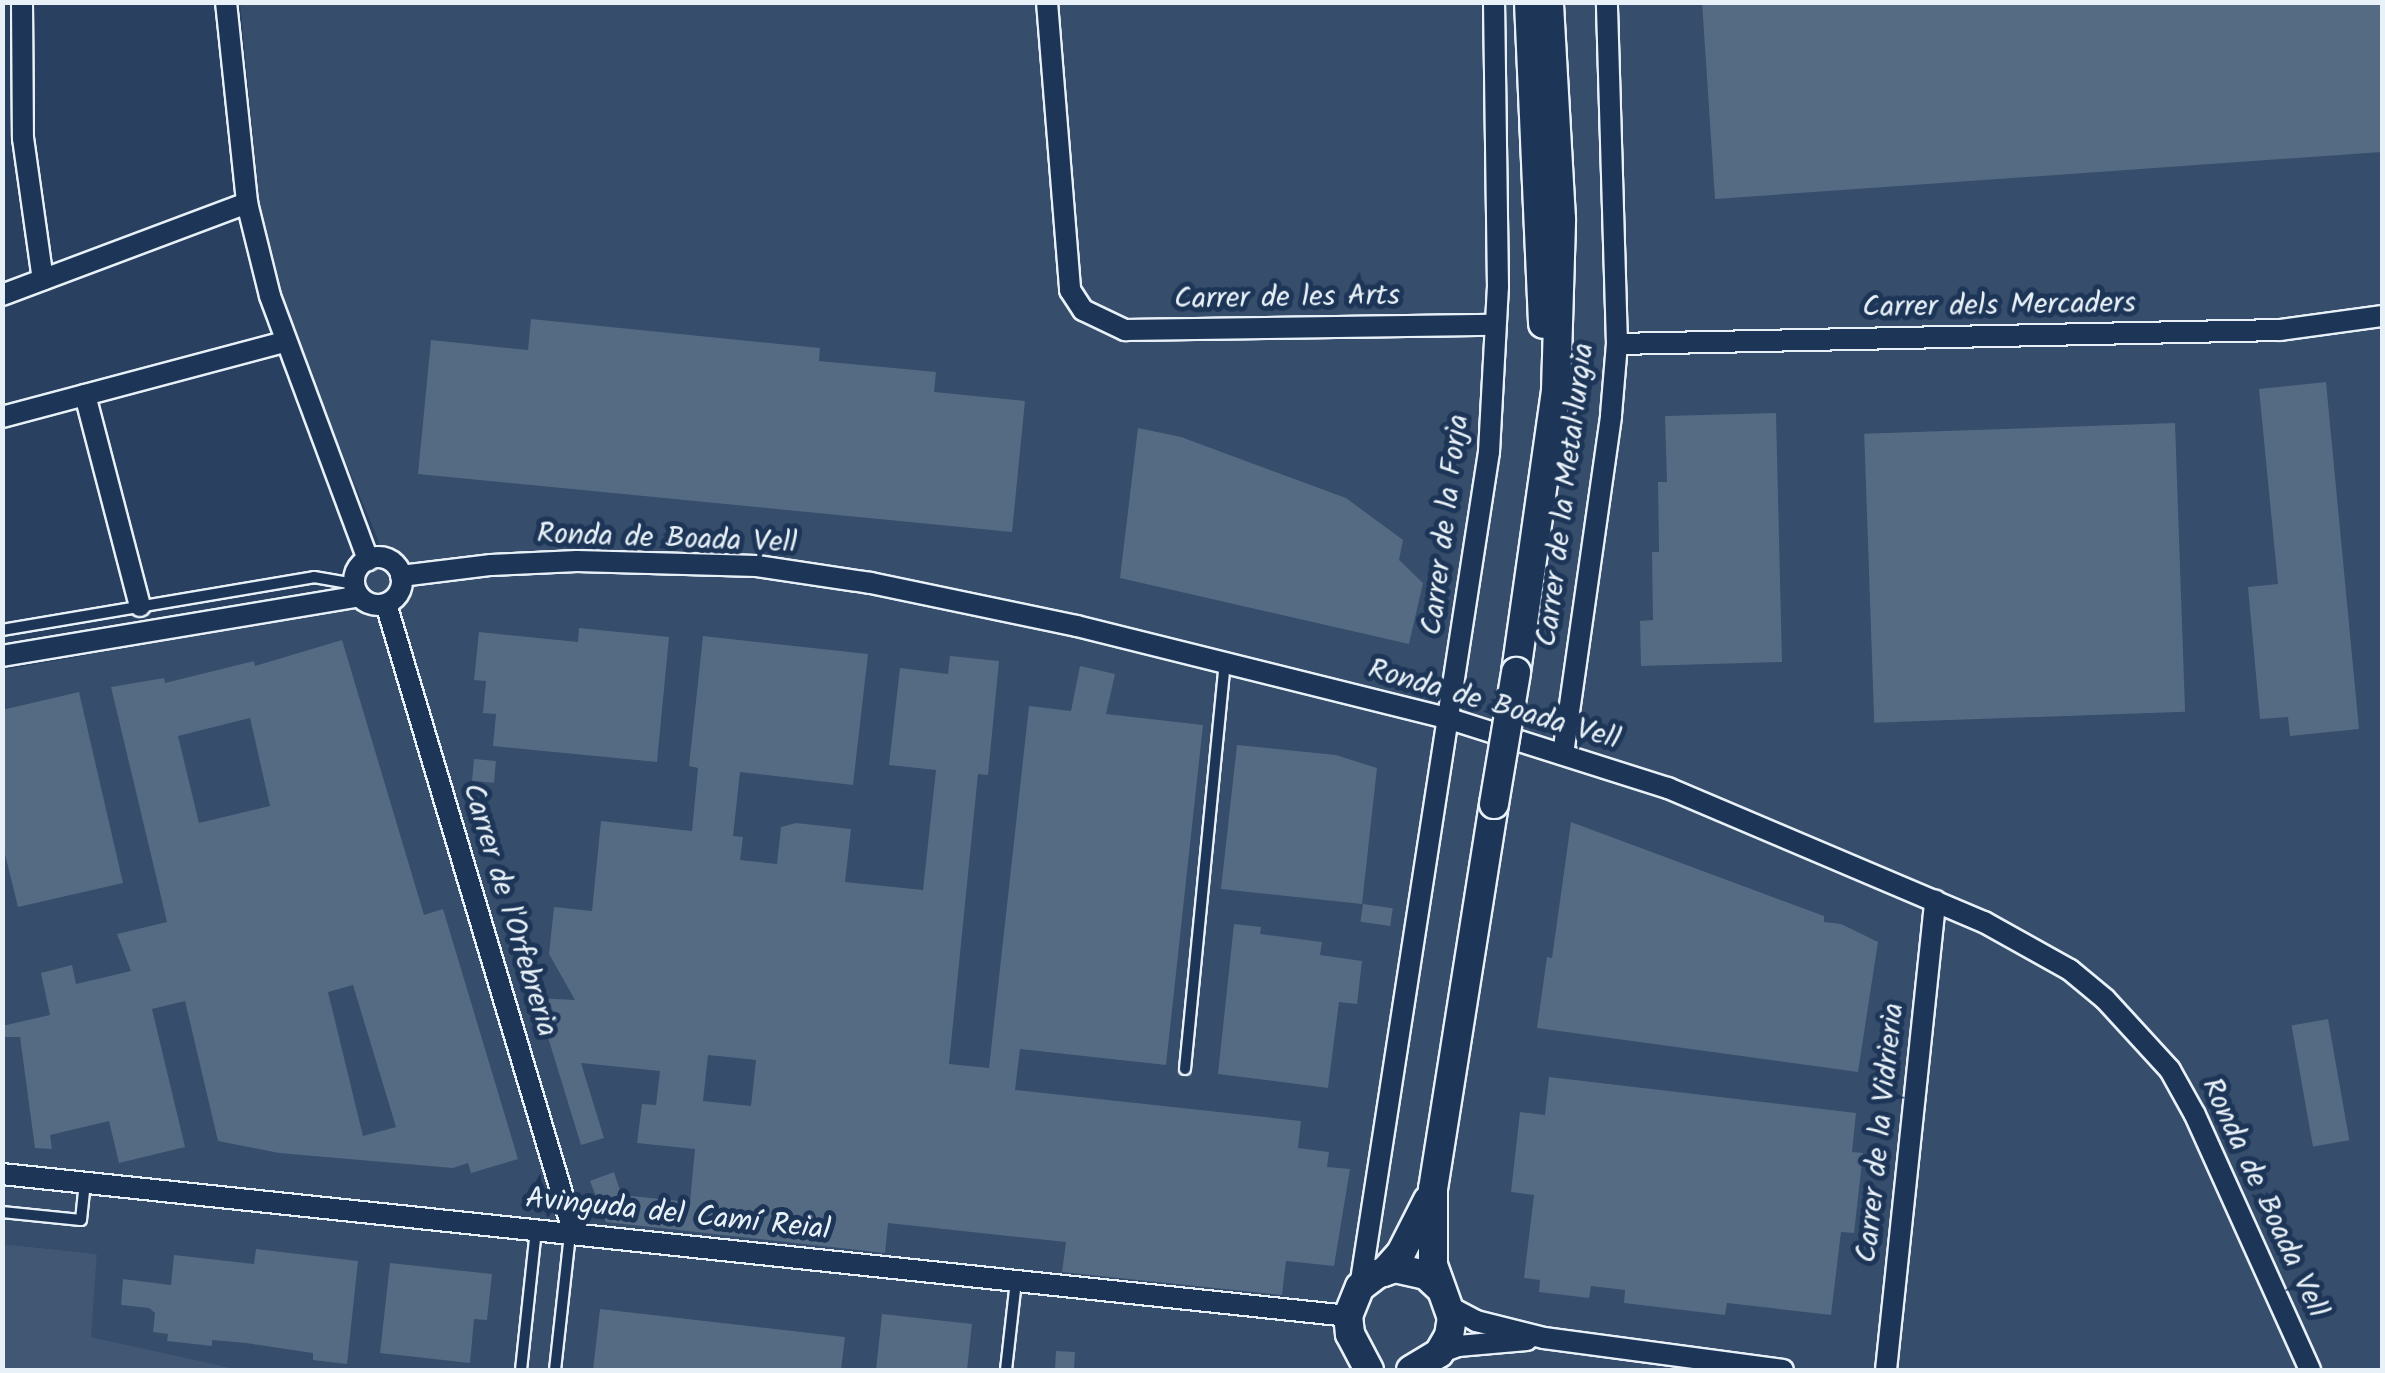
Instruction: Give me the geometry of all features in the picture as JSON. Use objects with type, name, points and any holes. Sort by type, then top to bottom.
[{"type":"main road","points":[[1529,2],[1546,471]]},
{"type":"main road","points":[[1432,1189],[1408,1241],[1372,1279],[1348,1316],[1350,1334],[1366,1364],[1415,1367],[1449,1336],[1445,1297],[1431,1248],[1432,1189],[1516,672],[1556,390],[1560,269],[1549,2]]},
{"type":"main road","points":[[1372,1279],[1412,1270],[1445,1297]]},
{"type":"street","points":[[22,2],[13,138],[42,280]]},
{"type":"street","points":[[226,2],[247,203],[284,342],[368,560]]},
{"type":"street","name":"Carrer de les Arts","points":[[1048,2],[1070,290],[1083,310],[1124,330],[1495,325]]},
{"type":"street","name":"Carrer de la Forja","points":[[1372,1279],[1489,452],[1495,325],[1494,2]]},
{"type":"street","name":"Carrer de la Metal·lurgia","points":[[1563,754],[1611,416],[1616,344],[1607,2]]},
{"type":"street","points":[[2,295],[247,203]]},
{"type":"street","name":"Carrer dels Mercaders","points":[[1616,344],[2280,330],[2382,316]]},
{"type":"street","points":[[2,417],[284,342]]},
{"type":"street","points":[[85,396],[140,606]]},
{"type":"street","points":[[368,560],[389,560],[401,576],[399,593],[386,604],[370,604],[357,590],[358,568],[368,560]]},
{"type":"street","name":"Ronda de Boada Vell","points":[[401,576],[491,565],[577,562],[758,566],[890,587],[1450,719],[1668,788],[2032,946],[2070,970],[2127,1020],[2170,1070],[2221,1169],[2310,1370]]},
{"type":"street","points":[[2,656],[357,590]]},
{"type":"street","name":"Carrer de l'Orfebreria","points":[[386,604],[572,1234]]},
{"type":"street","name":"Carrer de la Vidrieria","points":[[1886,1370],[1935,901]]},
{"type":"street","name":"Avinguda del Camí Reial","points":[[2,1174],[1348,1316]]},
{"type":"street","points":[[1445,1297],[1476,1321],[1544,1338],[1784,1370]]},
{"type":"street","points":[[1415,1367],[1458,1346],[1544,1338]]},
{"type":"lane","points":[[2,630],[314,576],[357,590]]},
{"type":"lane","points":[[1184,1069],[1225,663]]},
{"type":"lane","points":[[2,1212],[82,1220],[85,1183]]},
{"type":"lane","points":[[521,1370],[536,1230]]},
{"type":"lane","points":[[555,1370],[572,1234]]},
{"type":"lane","points":[[1006,1370],[1016,1281]]},
{"type":"shaded area","points":[[240,3],[2382,3],[2382,1370],[241,1370],[90,1337],[97,1254],[3,1244],[3,670],[350,608],[379,542],[292,334],[260,208]]},
{"type":"shaded area","points":[[3,1244],[97,1254],[91,1337],[241,1370],[3,1370]]},
{"type":"building","points":[[1702,2],[2382,2],[2382,152],[1715,199]]},
{"type":"building","points":[[531,319],[820,348],[819,361],[936,372],[934,392],[1025,401],[1012,532],[418,474],[431,340],[528,350]]},
{"type":"building","points":[[2326,382],[2359,729],[2290,736],[2288,717],[2260,719],[2248,587],[2278,584],[2259,389]]},
{"type":"building","points":[[1776,413],[1782,662],[1641,666],[1640,621],[1653,620],[1652,552],[1659,552],[1658,482],[1667,482],[1665,416]]},
{"type":"building","points":[[2175,423],[2185,712],[1874,723],[1864,434]]},
{"type":"building","points":[[1138,428],[1181,437],[1346,498],[1403,540],[1399,560],[1423,583],[1409,644],[1120,578]]},
{"type":"building","points":[[579,628],[669,637],[657,762],[493,746],[496,714],[483,713],[486,681],[474,680],[479,632],[578,642]]},
{"type":"building","points":[[703,636],[868,654],[853,785],[740,772],[733,836],[743,837],[740,860],[777,864],[781,827],[796,823],[851,829],[845,882],[923,890],[936,770],[889,765],[900,668],[948,674],[950,656],[999,661],[988,775],[978,774],[949,1064],[989,1068],[1029,706],[1071,711],[1080,666],[1115,674],[1106,714],[1203,725],[1166,1065],[1020,1049],[1015,1090],[1301,1121],[1298,1148],[1329,1152],[1327,1167],[1350,1169],[1334,1266],[1286,1261],[1282,1295],[1062,1272],[1066,1242],[888,1223],[885,1253],[606,1222],[590,1181],[614,1172],[629,1218],[631,1196],[690,1202],[695,1149],[637,1143],[642,1104],[656,1105],[660,1071],[581,1063],[604,1138],[581,1145],[536,998],[575,1000],[549,954],[554,907],[592,911],[601,821],[692,831],[698,768],[689,766]],"holes":[[[708,1055],[756,1060],[751,1106],[703,1101]]]},
{"type":"building","points":[[342,640],[424,915],[443,909],[518,1159],[471,1173],[468,1163],[453,1168],[279,1153],[218,1141],[185,1001],[152,1009],[185,1147],[119,1163],[109,1121],[50,1135],[52,1149],[35,1148],[20,1037],[2,1037],[2,1026],[50,1015],[41,973],[72,965],[76,984],[131,971],[117,934],[167,922],[111,687],[164,678],[165,683],[254,661],[255,666]],"holes":[[[250,718],[270,806],[199,823],[178,736]],[[353,985],[396,1127],[363,1136],[328,992]]]},
{"type":"building","points":[[79,692],[123,883],[18,907],[2,842],[2,710]]},
{"type":"building","points":[[1237,745],[1336,755],[1377,768],[1362,904],[1221,889]]},
{"type":"building","points":[[474,759],[496,761],[494,783],[472,781]]},
{"type":"building","points":[[1571,822],[1824,916],[1824,922],[1841,924],[1878,942],[1858,1072],[1537,1028],[1547,957],[1552,958]]},
{"type":"building","points":[[1363,904],[1393,908],[1390,926],[1360,922]]},
{"type":"building","points":[[1234,924],[1261,927],[1260,934],[1322,942],[1320,955],[1362,961],[1357,1004],[1339,1002],[1328,1088],[1218,1074]]},
{"type":"building","points":[[2328,1019],[2349,1140],[2313,1147],[2292,1025]]},
{"type":"building","points":[[1549,1077],[1856,1113],[1852,1152],[1863,1153],[1854,1233],[1841,1232],[1831,1315],[1727,1303],[1725,1315],[1624,1303],[1625,1290],[1591,1286],[1589,1298],[1539,1292],[1540,1280],[1524,1278],[1534,1195],[1511,1192],[1520,1112],[1545,1115]]},
{"type":"building","points":[[256,1249],[358,1261],[347,1364],[313,1360],[313,1353],[246,1343],[212,1340],[212,1346],[167,1341],[168,1334],[153,1332],[155,1313],[149,1308],[121,1305],[123,1279],[171,1285],[174,1255],[254,1264]]},
{"type":"building","points":[[390,1263],[492,1274],[487,1320],[474,1319],[470,1363],[380,1353]]},
{"type":"building","points":[[600,1309],[845,1337],[841,1370],[593,1370]]},
{"type":"building","points":[[882,1314],[972,1324],[967,1370],[876,1370]]},
{"type":"building","points":[[1056,1351],[1075,1352],[1074,1370],[1055,1370]]}]
